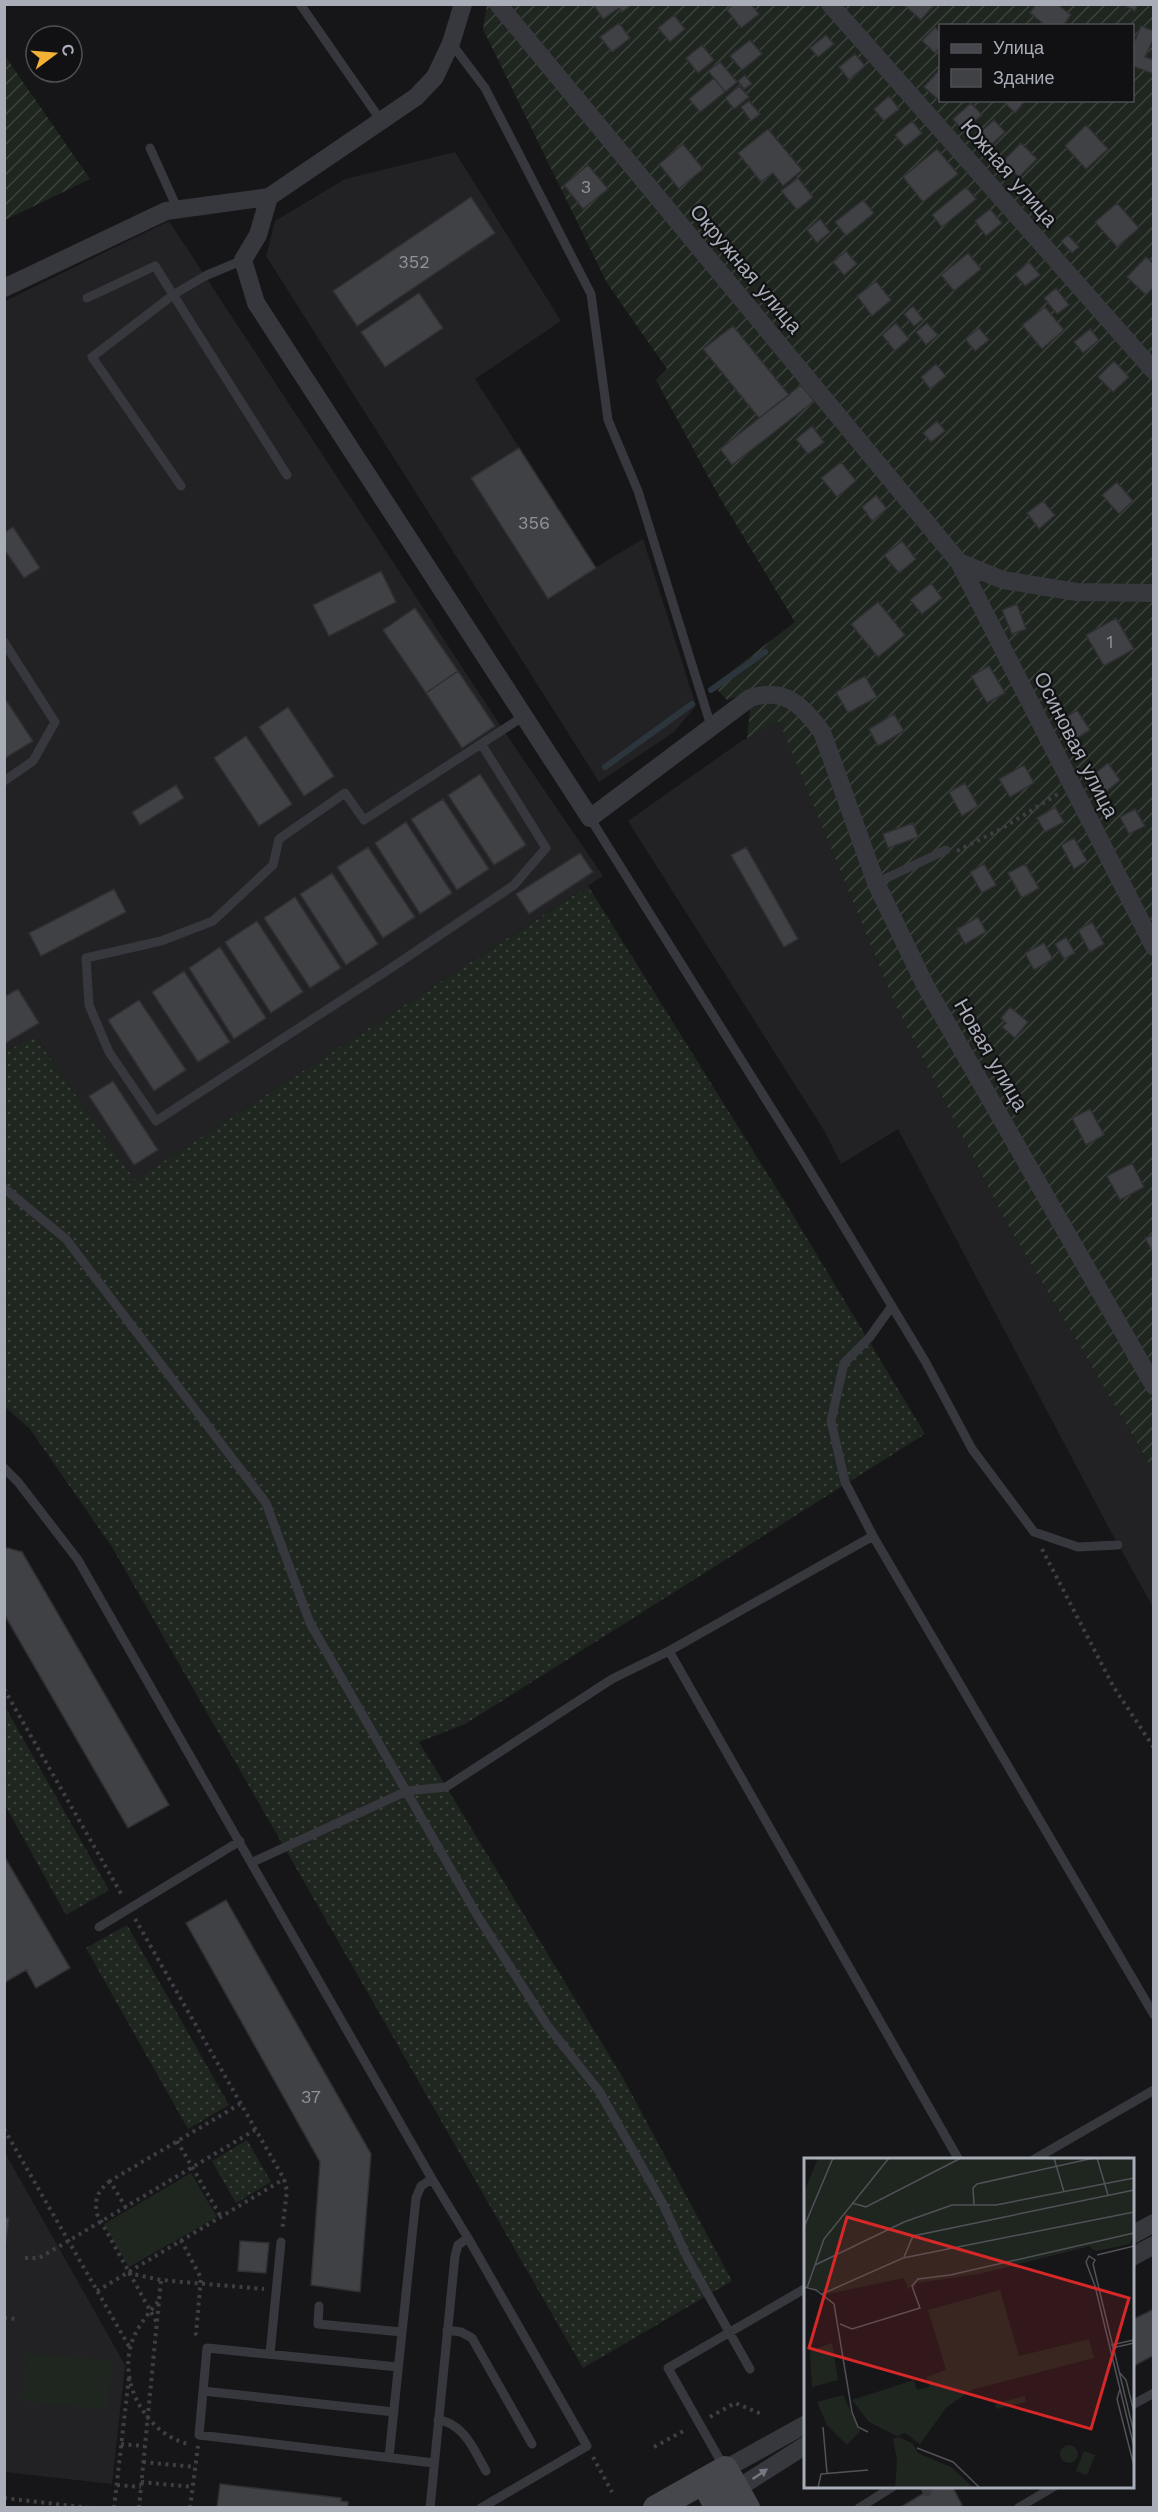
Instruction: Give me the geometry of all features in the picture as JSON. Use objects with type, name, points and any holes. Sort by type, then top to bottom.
[{"type":"street","points":[[4,288],[166,211],[268,197],[416,97],[435,77],[451,43],[463,4]]},
{"type":"street","name":"Окружная улица","points":[[498,4],[959,562]]},
{"type":"street","name":"Южная улица","points":[[830,4],[1154,371]]},
{"type":"street","points":[[268,197],[258,236],[243,260],[256,303],[590,818],[711,726]]},
{"type":"street","points":[[959,562],[1002,580],[1077,592],[1154,593]]},
{"type":"street","name":"Осиновая улица","points":[[959,562],[1154,947]]},
{"type":"street","name":"Новая улица","points":[[711,726],[750,698],[765,693],[778,694],[808,713],[822,732],[876,883],[925,985],[1154,1386]]},
{"type":"street","points":[[1134,2234],[1154,2223]]},
{"type":"street","points":[[1134,2256],[1154,2245]]},
{"type":"street","points":[[722,2495],[804,2426]]},
{"type":"street","points":[[656,2508],[722,2495],[804,2446]]},
{"type":"lane","points":[[300,4],[382,122]]},
{"type":"lane","points":[[451,43],[485,88],[591,294],[608,420],[638,491],[711,726]]},
{"type":"lane","points":[[150,148],[178,210]]},
{"type":"lane","points":[[181,486],[92,357],[173,295],[206,276],[243,260]]},
{"type":"lane","points":[[87,298],[155,266],[287,475]]},
{"type":"lane","points":[[4,642],[55,722],[33,761],[4,781]]},
{"type":"lane","points":[[482,745],[546,848],[514,885],[391,969],[156,1121],[109,1052],[89,1005],[86,958],[161,941],[213,921],[273,866],[279,839],[345,793],[364,820],[524,716]]},
{"type":"lane","points":[[590,818],[892,1306],[925,1361],[972,1449],[1034,1532],[1078,1547],[1118,1545]]},
{"type":"lane","points":[[876,883],[946,850]]},
{"type":"lane","points":[[4,1188],[66,1239],[266,1503],[310,1623],[477,1915],[547,2025],[599,2091],[663,2204],[687,2258],[750,2369]]},
{"type":"lane","points":[[892,1306],[869,1338],[844,1363],[831,1421],[845,1482],[873,1536],[1154,2015]]},
{"type":"lane","points":[[4,1468],[18,1482],[78,1560],[587,2446],[481,2508]]},
{"type":"lane","points":[[253,1862],[407,1791],[446,1787],[612,1679],[669,1651],[873,1536]]},
{"type":"lane","points":[[669,1651],[958,2158]]},
{"type":"lane","points":[[99,1927],[240,1841]]},
{"type":"lane","points":[[1036,2158],[1154,2090]]},
{"type":"lane","points":[[389,2457],[416,2198],[421,2186],[432,2179]]},
{"type":"lane","points":[[430,2508],[455,2256],[458,2245],[468,2238]]},
{"type":"lane","points":[[270,2354],[281,2242]]},
{"type":"lane","points":[[722,2495],[689,2404],[668,2368],[804,2289]]},
{"type":"lane","points":[[319,2306],[318,2324],[402,2332]]},
{"type":"lane","points":[[447,2330],[461,2332],[472,2338],[532,2444]]},
{"type":"lane","points":[[398,2367],[207,2348],[199,2435],[434,2463]]},
{"type":"lane","points":[[203,2391],[394,2412]]},
{"type":"lane","points":[[1134,2404],[1154,2393]]},
{"type":"lane","points":[[438,2420],[450,2421],[460,2428],[486,2471]]},
{"type":"lane","points":[[859,2508],[892,2488]]},
{"type":"lane","points":[[1018,2508],[1053,2488]]},
{"type":"path","points":[[946,850],[956,852],[1001,829],[1071,785]]},
{"type":"path","points":[[1034,1532],[1113,1686],[1154,1748]]},
{"type":"path","points":[[4,1689],[284,2179],[287,2191],[281,2242]]},
{"type":"path","points":[[157,2323],[101,2223],[95,2204],[97,2194],[110,2181],[240,2104]]},
{"type":"path","points":[[4,2129],[130,2348]]},
{"type":"path","points":[[25,2258],[39,2258],[255,2130]]},
{"type":"path","points":[[177,2141],[221,2217]]},
{"type":"path","points":[[97,2291],[284,2179]]},
{"type":"path","points":[[110,2181],[126,2208]]},
{"type":"path","points":[[181,2240],[201,2278],[196,2334],[207,2348]]},
{"type":"path","points":[[128,2272],[161,2280],[276,2290]]},
{"type":"path","points":[[139,2508],[161,2280]]},
{"type":"path","points":[[114,2508],[130,2348],[137,2328],[159,2301]]},
{"type":"path","points":[[4,2318],[18,2319]]},
{"type":"path","points":[[129,2375],[135,2396],[147,2417],[162,2432],[177,2441],[197,2446]]},
{"type":"path","points":[[190,2508],[199,2435]]},
{"type":"path","points":[[121,2444],[144,2446]]},
{"type":"path","points":[[587,2446],[612,2492]]},
{"type":"path","points":[[143,2462],[195,2467]]},
{"type":"path","points":[[117,2485],[193,2487]]},
{"type":"path","points":[[4,2498],[90,2508]]},
{"type":"shaded area","points":[[487,4],[1153,5],[1153,1470],[1005,1220],[894,1002],[779,721],[747,738],[752,691],[727,700],[713,685],[795,622],[716,491],[656,380],[667,369],[607,283],[483,29]]},
{"type":"shaded area","points":[[5,56],[90,179],[4,220]]},
{"type":"shaded area","points":[[455,152],[561,321],[475,379],[596,567],[643,539],[696,706],[674,732],[599,782],[266,256],[275,221],[345,179]]},
{"type":"shaded area","points":[[169,221],[504,731],[603,876],[135,1180],[34,1035],[5,1053],[5,301]]},
{"type":"shaded area","points":[[779,720],[894,1002],[1005,1220],[1153,1470],[1153,1607],[898,1129],[841,1164],[825,1132],[628,821],[740,742]]},
{"type":"shaded area","points":[[588,886],[782,1197],[925,1434],[465,1724],[419,1742],[623,2078],[732,2281],[583,2368],[112,1547],[30,1429],[5,1407],[5,1053],[34,1035],[135,1180]]},
{"type":"shaded area","points":[[4,1705],[109,1890],[66,1915],[5,1805]]},
{"type":"shaded area","points":[[127,1925],[229,2105],[188,2129],[86,1948]]},
{"type":"shaded area","points":[[247,2140],[271,2182],[236,2203],[212,2161]]},
{"type":"shaded area","points":[[4,2151],[125,2365],[112,2484],[5,2472]]},
{"type":"shaded area","points":[[191,2173],[217,2217],[129,2267],[104,2224]]},
{"type":"shaded area","points":[[27,2353],[112,2361],[107,2410],[22,2401]]},
{"type":"building","points":[[593,4],[633,4],[622,12],[619,8],[603,19]]},
{"type":"building","points":[[733,4],[751,4],[759,14],[741,28],[727,10]]},
{"type":"building","points":[[903,4],[935,4],[921,20]]},
{"type":"building","points":[[1036,4],[1057,4],[1071,15],[1064,24],[1044,24],[1030,13]]},
{"type":"building","points":[[1122,4],[1138,4],[1135,11]]},
{"type":"building","points":[[674,15],[685,29],[670,42],[658,28]]},
{"type":"building","points":[[619,23],[630,38],[612,52],[600,37]]},
{"type":"building","points":[[1141,26],[1154,31],[1154,38],[1145,57],[1154,60],[1154,74],[1134,67],[1134,42]]},
{"type":"building","points":[[935,27],[939,31],[939,48],[935,53],[922,41]]},
{"type":"building","points":[[826,35],[834,44],[818,57],[810,48]]},
{"type":"building","points":[[750,40],[762,54],[742,70],[730,56]]},
{"type":"building","points":[[702,45],[714,60],[698,73],[686,58]]},
{"type":"building","points":[[855,54],[865,66],[849,80],[839,67]]},
{"type":"building","points":[[720,62],[737,82],[725,92],[708,71]]},
{"type":"building","points":[[939,70],[939,100],[924,87]]},
{"type":"building","points":[[745,75],[752,84],[744,89],[738,81]]},
{"type":"building","points":[[714,78],[725,92],[700,112],[689,99]]},
{"type":"building","points":[[739,86],[749,97],[734,109],[725,98]]},
{"type":"building","points":[[889,96],[899,109],[884,121],[874,109]]},
{"type":"building","points":[[749,101],[760,114],[751,121],[741,107]]},
{"type":"building","points":[[1004,102],[1024,102],[1015,113]]},
{"type":"building","points":[[971,103],[982,115],[963,131],[953,119]]},
{"type":"building","points":[[994,120],[1005,132],[989,147],[977,135]]},
{"type":"building","points":[[912,121],[922,133],[905,147],[895,135]]},
{"type":"building","points":[[1086,125],[1108,149],[1086,169],[1065,146]]},
{"type":"building","points":[[768,129],[802,170],[783,186],[773,173],[761,182],[738,153]]},
{"type":"building","points":[[1021,143],[1037,159],[1019,177],[1003,161]]},
{"type":"building","points":[[683,144],[703,169],[679,189],[659,164]]},
{"type":"building","points":[[937,149],[958,174],[923,202],[903,177]]},
{"type":"building","points":[[588,165],[608,189],[583,209],[564,185]]},
{"type":"building","points":[[798,178],[813,197],[797,210],[781,191]]},
{"type":"building","points":[[966,187],[976,199],[942,227],[932,215]]},
{"type":"building","points":[[471,197],[495,233],[357,326],[333,291]]},
{"type":"building","points":[[863,200],[874,213],[846,236],[835,222]]},
{"type":"building","points":[[1117,203],[1139,228],[1117,247],[1095,222]]},
{"type":"building","points":[[990,209],[1002,223],[986,236],[975,221]]},
{"type":"building","points":[[820,219],[830,232],[817,243],[807,230]]},
{"type":"building","points":[[1068,235],[1079,247],[1072,253],[1061,241]]},
{"type":"building","points":[[846,251],[857,264],[844,275],[833,262]]},
{"type":"building","points":[[968,253],[981,269],[954,291],[941,275]]},
{"type":"building","points":[[1146,257],[1154,264],[1154,287],[1146,295],[1127,277]]},
{"type":"building","points":[[1029,262],[1040,275],[1025,286],[1015,274]]},
{"type":"building","points":[[876,281],[891,300],[872,316],[857,296]]},
{"type":"building","points":[[1056,288],[1069,305],[1057,314],[1044,298]]},
{"type":"building","points":[[419,293],[443,328],[385,367],[361,332]]},
{"type":"building","points":[[913,306],[923,319],[914,326],[904,314]]},
{"type":"building","points":[[1045,307],[1064,330],[1042,349],[1022,325]]},
{"type":"building","points":[[896,323],[909,339],[895,351],[882,335]]},
{"type":"building","points":[[927,323],[938,335],[926,345],[916,332]]},
{"type":"building","points":[[733,326],[789,395],[759,418],[703,349]]},
{"type":"building","points":[[979,328],[989,340],[975,351],[965,339]]},
{"type":"building","points":[[1090,329],[1099,340],[1083,353],[1074,342]]},
{"type":"building","points":[[1114,361],[1129,377],[1113,392],[1098,377]]},
{"type":"building","points":[[936,364],[946,376],[930,389],[921,377]]},
{"type":"building","points":[[801,385],[814,401],[732,465],[720,449]]},
{"type":"building","points":[[937,421],[945,431],[931,442],[923,433]]},
{"type":"building","points":[[812,426],[824,442],[808,454],[796,439]]},
{"type":"building","points":[[519,448],[596,568],[548,599],[471,478]]},
{"type":"building","points":[[841,462],[856,481],[837,497],[821,478]]},
{"type":"building","points":[[1117,482],[1133,501],[1119,514],[1102,495]]},
{"type":"building","points":[[876,495],[887,509],[872,521],[862,507]]},
{"type":"building","points":[[1043,501],[1055,515],[1039,529],[1027,513]]},
{"type":"building","points":[[13,527],[40,568],[24,578],[4,549],[4,533]]},
{"type":"building","points":[[902,541],[916,559],[899,573],[884,555]]},
{"type":"building","points":[[381,571],[396,602],[329,636],[313,605]]},
{"type":"building","points":[[931,583],[942,598],[922,614],[910,600]]},
{"type":"building","points":[[878,602],[905,635],[878,657],[851,624]]},
{"type":"building","points":[[1017,604],[1026,629],[1012,634],[1002,610]]},
{"type":"building","points":[[415,608],[458,671],[426,693],[383,630]]},
{"type":"building","points":[[1116,618],[1134,649],[1104,666],[1086,635]]},
{"type":"building","points":[[989,666],[1005,693],[987,703],[971,676]]},
{"type":"building","points":[[458,671],[495,726],[462,748],[426,693]]},
{"type":"building","points":[[865,676],[877,697],[848,713],[836,692]]},
{"type":"building","points":[[4,697],[33,741],[4,759]]},
{"type":"building","points":[[288,707],[334,776],[304,796],[259,727]]},
{"type":"building","points":[[1077,710],[1090,730],[1071,742],[1058,722]]},
{"type":"building","points":[[894,714],[904,731],[878,746],[869,729]]},
{"type":"building","points":[[246,736],[292,804],[259,826],[214,758]]},
{"type":"building","points":[[1108,763],[1120,780],[1106,792],[1093,775]]},
{"type":"building","points":[[1024,765],[1034,783],[1010,797],[999,779]]},
{"type":"building","points":[[480,774],[526,845],[494,865],[448,795]]},
{"type":"building","points":[[965,783],[978,806],[962,816],[949,792]]},
{"type":"building","points":[[176,785],[184,798],[140,825],[132,812]]},
{"type":"building","points":[[443,799],[489,869],[457,890],[411,819]]},
{"type":"building","points":[[1055,807],[1064,822],[1045,832],[1037,818]]},
{"type":"building","points":[[1135,809],[1145,826],[1129,834],[1120,817]]},
{"type":"building","points":[[406,822],[452,893],[420,914],[375,843]]},
{"type":"building","points":[[913,823],[918,837],[888,848],[883,834]]},
{"type":"building","points":[[1074,838],[1087,861],[1074,869],[1061,845]]},
{"type":"building","points":[[368,847],[415,917],[383,938],[337,867]]},
{"type":"building","points":[[746,847],[798,939],[784,947],[731,855]]},
{"type":"building","points":[[580,853],[593,872],[529,914],[516,894]]},
{"type":"building","points":[[984,864],[996,885],[982,893],[970,872]]},
{"type":"building","points":[[1025,864],[1039,888],[1022,898],[1008,873]]},
{"type":"building","points":[[332,873],[378,944],[346,965],[300,894]]},
{"type":"building","points":[[114,889],[126,912],[41,956],[29,933]]},
{"type":"building","points":[[295,897],[341,968],[310,988],[264,918]]},
{"type":"building","points":[[978,917],[986,932],[965,944],[957,929]]},
{"type":"building","points":[[257,921],[303,992],[271,1013],[225,942]]},
{"type":"building","points":[[1092,922],[1104,944],[1090,952],[1078,930]]},
{"type":"building","points":[[1066,937],[1075,953],[1064,959],[1055,944]]},
{"type":"building","points":[[1044,943],[1053,959],[1034,970],[1025,953]]},
{"type":"building","points":[[220,947],[266,1018],[234,1039],[189,968]]},
{"type":"building","points":[[184,971],[230,1042],[198,1062],[152,992]]},
{"type":"building","points":[[18,989],[39,1023],[4,1044],[4,997]]},
{"type":"building","points":[[139,1000],[186,1070],[154,1091],[108,1020]]},
{"type":"building","points":[[1010,1007],[1028,1022],[1015,1038],[1002,1027],[1006,1023],[1001,1018]]},
{"type":"building","points":[[113,1081],[158,1150],[134,1165],[89,1096]]},
{"type":"building","points":[[1090,1109],[1104,1135],[1086,1145],[1072,1118]]},
{"type":"building","points":[[1132,1163],[1144,1187],[1120,1200],[1107,1176]]},
{"type":"building","points":[[1154,1234],[1154,1254],[1145,1238]]},
{"type":"building","points":[[4,1547],[22,1552],[169,1805],[128,1828],[4,1614]]},
{"type":"building","points":[[4,1856],[70,1968],[36,1988],[26,1970],[4,1983]]},
{"type":"building","points":[[226,1900],[371,2154],[360,2292],[311,2285],[320,2162],[186,1923]]},
{"type":"building","points":[[4,2218],[9,2218],[4,2255]]},
{"type":"building","points":[[240,2241],[269,2243],[266,2273],[238,2271]]},
{"type":"building","points":[[1154,2309],[1154,2355],[1134,2366],[1134,2319]]},
{"type":"building","points":[[220,2484],[341,2498],[341,2501],[348,2502],[348,2508],[217,2508]]},
{"type":"building","points":[[933,2488],[953,2488],[962,2505],[958,2508],[899,2508]]},
{"type":"waterway","points":[[711,690],[765,652]]},
{"type":"waterway","points":[[605,767],[692,704]]}]
